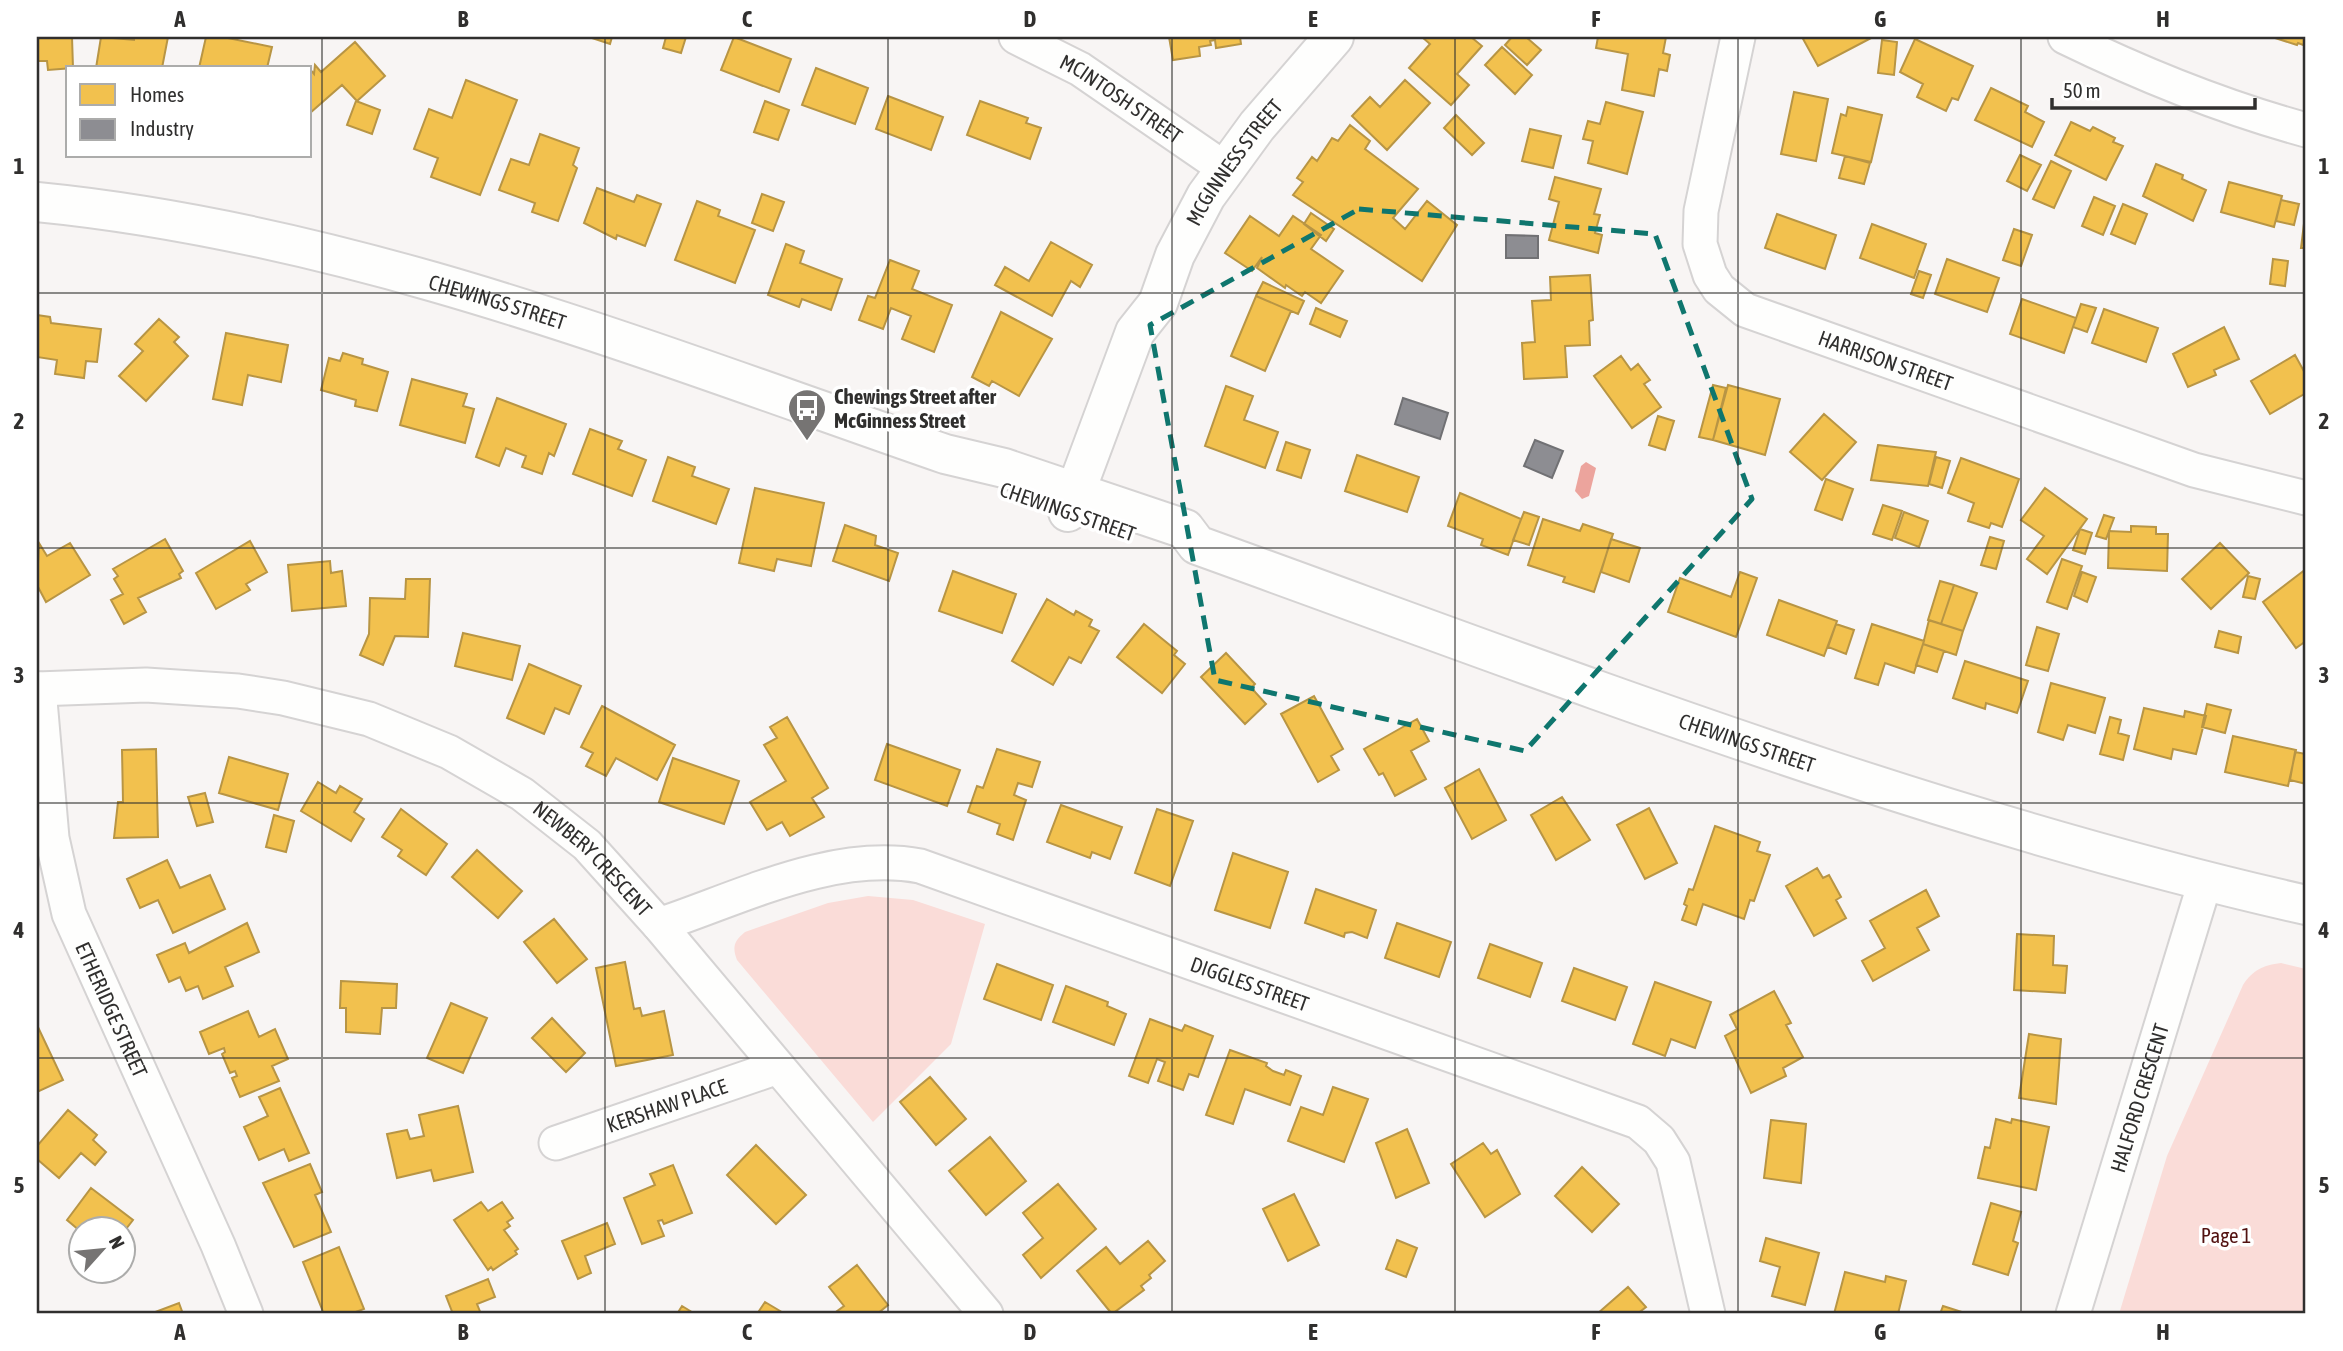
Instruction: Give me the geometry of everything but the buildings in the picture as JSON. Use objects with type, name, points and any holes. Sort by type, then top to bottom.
[{"type":"street","name":"MCINTOSH STREET","points":[[1016,37],[1080,69],[1224,168]]},
{"type":"street","name":"MCGINNESS STREET","points":[[1084,506],[1159,341],[1158,303],[1175,255],[1224,168],[1334,37]]},
{"type":"street","name":"HARRISON STREET","points":[[1738,37],[1700,211],[1700,244],[1710,275],[1720,289],[1738,304],[1758,314],[2194,470],[2306,498]]},
{"type":"street","points":[[2064,37],[2143,74],[2217,103],[2306,130]]},
{"type":"street","name":"CHEWINGS STREET","points":[[37,202],[208,226],[403,272],[564,320],[945,454],[995,487],[1185,529],[1197,545],[1882,789],[2206,882],[2306,905]]},
{"type":"street","name":"NEWBERY CRESCENT","points":[[38,689],[146,685],[238,691],[283,698],[369,719],[449,752],[522,794],[587,845],[659,925],[986,1314]]},
{"type":"street","name":"ETHERIDGE STREET","points":[[38,689],[52,838],[69,914],[218,1245],[246,1314]]},
{"type":"street","name":"DIGGLES STREET","points":[[659,925],[823,869],[859,862],[920,866],[1638,1122],[1659,1140],[1673,1162],[1708,1314]]},
{"type":"street","name":"HALFORD CRESCENT","points":[[2073,1314],[2206,882]]},
{"type":"street","name":"KERSHAW PLACE","points":[[556,1143],[778,1067]]},
{"type":"highlighted area","points":[[1359,209],[1655,234],[1752,499],[1525,751],[1215,680],[1150,325]]},
{"type":"green space","points":[[868,896],[913,900],[985,924],[951,1044],[873,1122],[737,960],[734,948],[738,938],[745,932],[828,903]]},
{"type":"green space","name":"Page 1","points":[[2281,963],[2306,969],[2306,1314],[2119,1314],[2167,1156],[2243,985],[2259,969]]},
{"type":"shaded area","points":[[1586,462],[1596,468],[1589,496],[1582,499],[1575,491],[1581,466]]},
{"type":"place","name":"Chewings Street after McGinness Street","points":[[807,442]]}]
